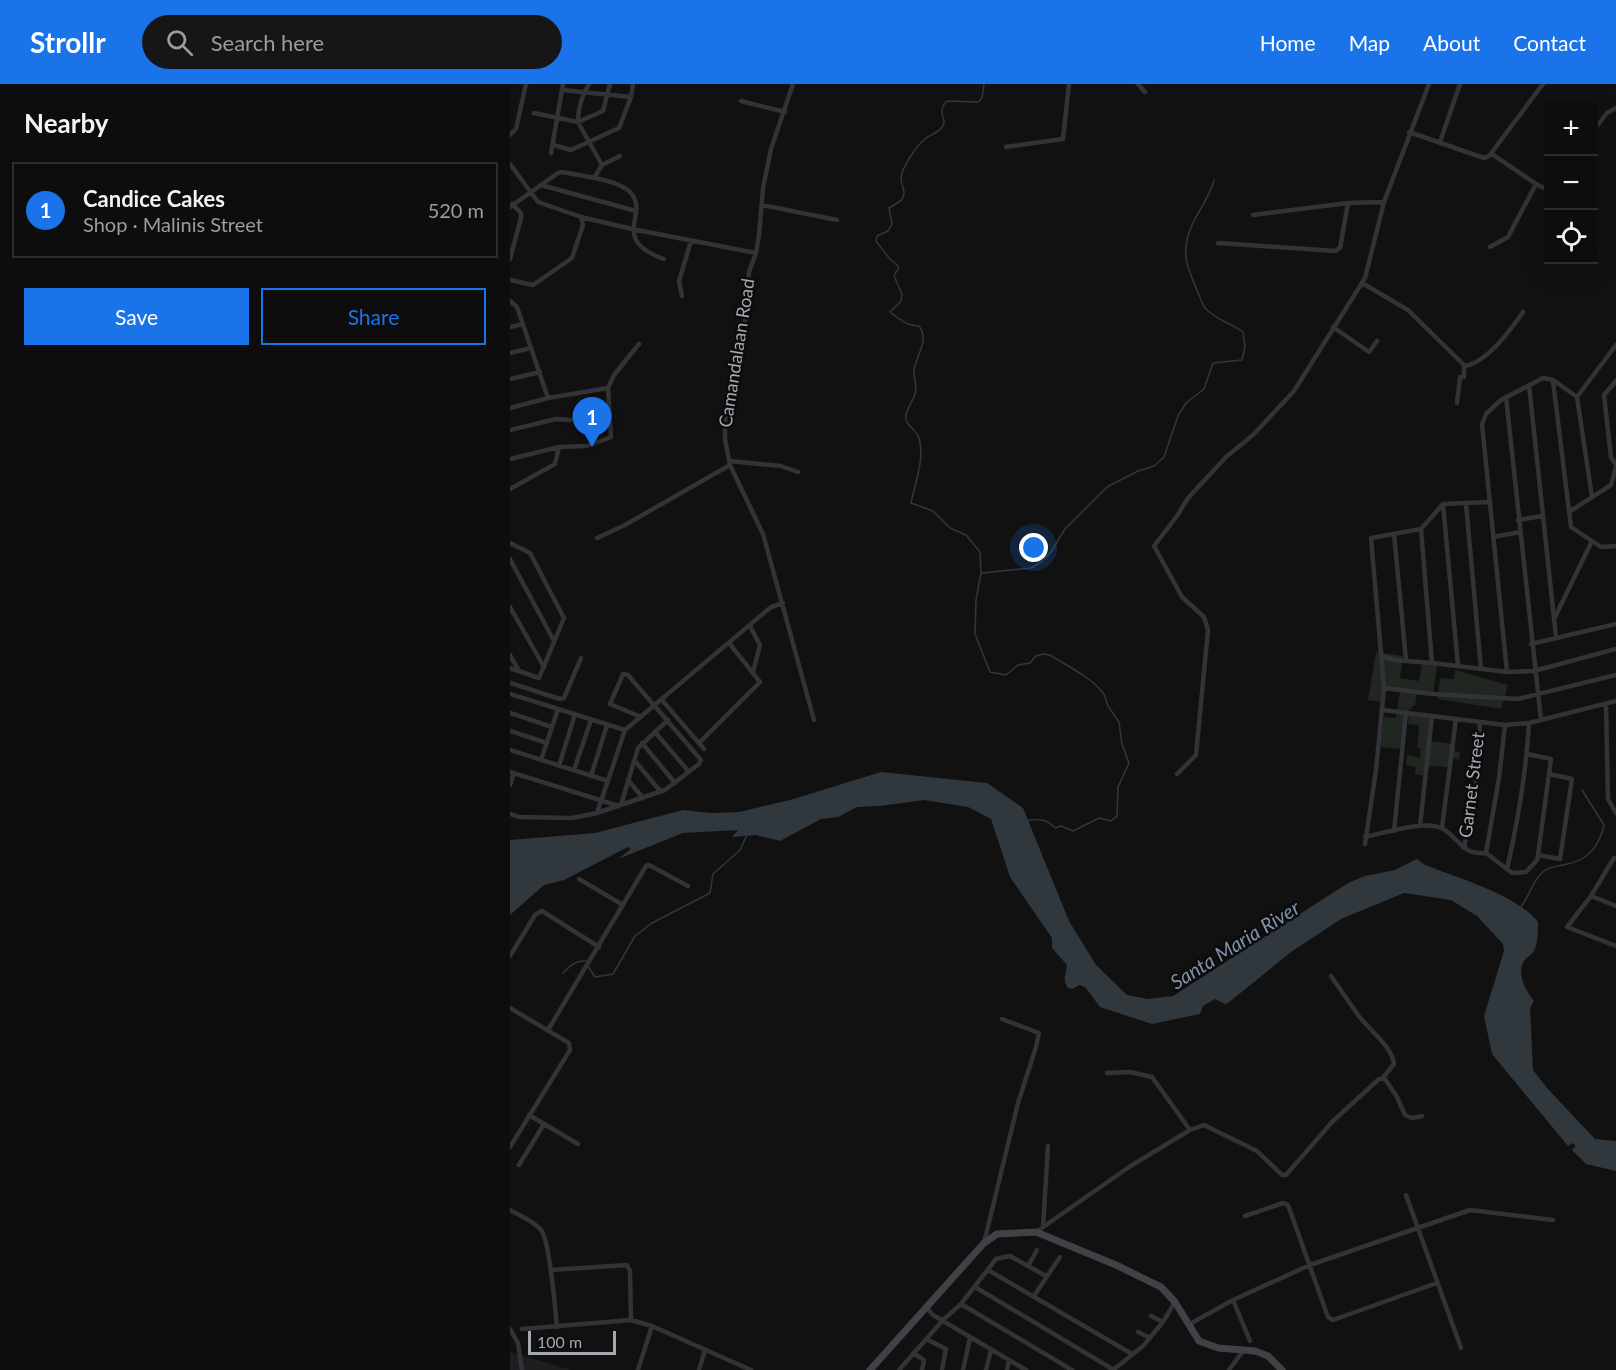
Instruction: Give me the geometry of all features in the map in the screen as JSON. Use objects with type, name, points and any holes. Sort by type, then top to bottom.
[{"type":"street","points":[[510,135],[516,129],[526,84]]},
{"type":"street","points":[[589,84],[584,93],[578,122],[602,165]]},
{"type":"street","points":[[534,113],[578,122],[603,111],[610,84]]},
{"type":"street","points":[[553,145],[571,150],[619,128],[633,84]]},
{"type":"street","name":"Camandalaan Road","points":[[793,84],[771,149],[763,188],[756,253],[749,272],[745,321],[736,372],[729,393],[725,439],[729,463],[763,534],[814,720]]},
{"type":"street","points":[[1006,147],[1064,139],[1069,84]]},
{"type":"street","points":[[1138,84],[1145,92]]},
{"type":"street","points":[[1177,774],[1196,755],[1208,630],[1204,617],[1182,597],[1154,546],[1188,498],[1226,457],[1253,435],[1293,391],[1365,278],[1384,202],[1429,84]]},
{"type":"street","points":[[1440,141],[1460,84]]},
{"type":"street","points":[[1409,132],[1484,158],[1492,154],[1541,85]]},
{"type":"street","points":[[551,153],[563,87],[584,93],[630,97]]},
{"type":"street","points":[[741,101],[785,112]]},
{"type":"street","points":[[1598,124],[1607,113],[1616,108]]},
{"type":"street","points":[[1492,154],[1544,188]]},
{"type":"street","points":[[594,178],[602,165],[620,156]]},
{"type":"street","points":[[510,164],[512,172],[521,179],[538,202],[581,217],[632,229],[756,253]]},
{"type":"street","points":[[510,259],[521,218],[521,213],[511,206],[562,172],[594,178],[623,187],[632,194],[636,210],[632,229],[635,240],[651,254],[664,259]]},
{"type":"street","points":[[1490,247],[1508,237],[1536,184]]},
{"type":"street","points":[[541,185],[636,210]]},
{"type":"street","points":[[1253,214],[1348,203],[1384,202]]},
{"type":"street","points":[[1218,243],[1335,252],[1340,248],[1348,203]]},
{"type":"street","points":[[762,205],[837,220]]},
{"type":"street","points":[[510,280],[533,285],[572,258],[583,225],[581,217]]},
{"type":"street","points":[[682,297],[679,281],[691,241]]},
{"type":"street","points":[[1362,283],[1408,310],[1464,365],[1470,366],[1490,351],[1523,312]]},
{"type":"street","points":[[510,301],[517,307],[548,398]]},
{"type":"street","points":[[510,327],[523,324]]},
{"type":"street","points":[[1333,327],[1369,352],[1377,341]]},
{"type":"street","points":[[510,459],[558,447],[587,446],[611,438],[608,388],[614,375],[639,344]]},
{"type":"street","points":[[1592,497],[1577,397],[1616,345]]},
{"type":"street","points":[[510,353],[531,348]]},
{"type":"street","points":[[1457,403],[1460,377],[1464,377],[1464,365]]},
{"type":"street","points":[[510,379],[540,372]]},
{"type":"street","points":[[1507,672],[1482,424],[1486,414],[1506,398],[1542,378],[1553,380],[1577,397]]},
{"type":"street","points":[[1553,380],[1571,526],[1601,547],[1616,546]]},
{"type":"street","points":[[1569,512],[1611,485],[1616,466],[1611,457],[1604,395],[1616,382]]},
{"type":"street","points":[[1529,385],[1556,638]]},
{"type":"street","points":[[510,408],[548,398],[608,388]]},
{"type":"street","points":[[1506,398],[1541,720]]},
{"type":"street","points":[[510,430],[556,419],[571,420],[609,412]]},
{"type":"street","points":[[510,489],[555,464],[558,447]]},
{"type":"street","points":[[597,538],[625,525],[729,463],[781,466],[798,472]]},
{"type":"street","points":[[1365,844],[1384,688],[1371,538],[1421,530],[1443,504],[1490,502]]},
{"type":"street","points":[[1443,504],[1458,666]]},
{"type":"street","points":[[1466,504],[1481,669]]},
{"type":"street","points":[[1518,520],[1543,516]]},
{"type":"street","points":[[1421,530],[1432,663]]},
{"type":"street","points":[[1493,537],[1520,532]]},
{"type":"street","points":[[1394,534],[1406,660]]},
{"type":"street","points":[[1554,619],[1592,541]]},
{"type":"street","points":[[510,543],[530,553],[564,618],[539,678],[510,668]]},
{"type":"street","points":[[510,559],[554,641]]},
{"type":"street","points":[[597,813],[625,730],[771,607],[783,603]]},
{"type":"street","points":[[510,607],[544,667]]},
{"type":"street","points":[[1531,644],[1616,624]]},
{"type":"street","points":[[750,626],[760,645],[753,672]]},
{"type":"street","points":[[699,743],[760,682],[729,643]]},
{"type":"street","points":[[1382,656],[1394,660],[1507,672],[1534,671],[1616,649]]},
{"type":"street","points":[[510,656],[519,671]]},
{"type":"street","points":[[510,683],[560,699],[564,698],[581,658]]},
{"type":"street","points":[[510,814],[519,817],[572,818],[597,813],[661,792],[699,764],[701,760],[656,705],[628,675],[623,674],[610,704],[641,717]]},
{"type":"street","points":[[1384,688],[1433,694],[1518,699],[1616,675]]},
{"type":"street","points":[[510,694],[625,730]]},
{"type":"street","points":[[662,700],[704,749]]},
{"type":"street","points":[[1382,710],[1505,724],[1529,723],[1616,702]]},
{"type":"street","points":[[1606,704],[1608,799],[1616,813]]},
{"type":"street","points":[[542,760],[558,709]]},
{"type":"street","points":[[510,713],[552,727]]},
{"type":"street","points":[[1394,831],[1406,713]]},
{"type":"street","points":[[559,766],[575,714]]},
{"type":"street","points":[[1420,825],[1432,716]]},
{"type":"street","points":[[1442,828],[1456,719]]},
{"type":"street","points":[[574,770],[591,720]]},
{"type":"street","points":[[620,805],[642,743],[668,720]]},
{"type":"street","name":"Garnet Street","points":[[1464,848],[1476,786],[1480,722]]},
{"type":"street","points":[[1507,869],[1517,827],[1529,723]]},
{"type":"street","points":[[1486,853],[1499,778],[1505,724]]},
{"type":"street","points":[[591,776],[607,725]]},
{"type":"street","points":[[510,731],[547,743]]},
{"type":"street","points":[[655,732],[689,772]]},
{"type":"street","points":[[642,743],[675,783]]},
{"type":"street","points":[[510,750],[608,781]]},
{"type":"street","points":[[1365,837],[1420,825],[1442,828],[1474,854],[1486,853],[1512,873],[1526,872],[1537,860],[1551,759],[1527,754]]},
{"type":"street","points":[[635,761],[661,792]]},
{"type":"street","points":[[510,785],[512,773],[620,805]]},
{"type":"street","points":[[1538,855],[1560,859],[1572,779],[1549,774]]},
{"type":"street","points":[[628,780],[644,798]]},
{"type":"street","points":[[1614,858],[1591,896],[1567,927],[1616,946]]},
{"type":"street","points":[[548,1030],[646,867],[650,865],[688,886]]},
{"type":"street","points":[[1609,866],[1616,868]]},
{"type":"street","points":[[579,879],[623,905]]},
{"type":"street","points":[[1591,896],[1616,906]]},
{"type":"street","points":[[510,956],[535,915],[542,911],[599,947]]},
{"type":"street","points":[[1036,1232],[1129,1167],[1190,1130],[1207,1125],[1257,1151],[1282,1175],[1286,1175],[1332,1122],[1378,1079],[1382,1078],[1394,1064],[1389,1051],[1360,1017],[1331,976]]},
{"type":"street","points":[[510,1008],[569,1043],[570,1050],[510,1147]]},
{"type":"street","points":[[984,1243],[1018,1103],[1039,1033],[1002,1019]]},
{"type":"street","points":[[1107,1073],[1130,1072],[1152,1077],[1190,1130]]},
{"type":"street","points":[[1382,1078],[1385,1079],[1405,1115],[1412,1118],[1422,1116]]},
{"type":"street","points":[[529,1115],[578,1144]]},
{"type":"street","points":[[519,1165],[544,1124]]},
{"type":"street","points":[[1043,1227],[1048,1146]]},
{"type":"street","points":[[1406,1195],[1461,1348]]},
{"type":"street","points":[[1245,1216],[1286,1203],[1328,1317],[1333,1320],[1437,1282]]},
{"type":"street","points":[[510,1210],[537,1225],[544,1232],[557,1327]]},
{"type":"street","points":[[1188,1325],[1233,1300],[1310,1265],[1470,1210],[1553,1220]]},
{"type":"street","points":[[870,1370],[984,1243],[997,1234],[1036,1232],[1116,1265],[1161,1287],[1175,1302],[1199,1341],[1218,1348],[1255,1351],[1268,1356],[1282,1370]]},
{"type":"street","points":[[1028,1266],[1037,1250]]},
{"type":"street","points":[[899,1370],[928,1340],[943,1320],[961,1304],[996,1259],[1010,1256],[1046,1276]]},
{"type":"street","points":[[1034,1296],[1060,1257]]},
{"type":"street","points":[[551,1270],[627,1265],[630,1271],[631,1320]]},
{"type":"street","points":[[988,1270],[1132,1354]]},
{"type":"street","points":[[975,1287],[1113,1370],[1150,1338],[1175,1302]]},
{"type":"street","points":[[1233,1300],[1250,1341]]},
{"type":"street","points":[[961,1304],[1072,1370]]},
{"type":"street","points":[[926,1307],[933,1315],[1026,1370]]},
{"type":"street","points":[[1151,1316],[1163,1322]]},
{"type":"street","points":[[522,1329],[631,1320],[652,1326],[751,1370]]},
{"type":"street","points":[[638,1370],[652,1326]]},
{"type":"street","points":[[510,1329],[518,1343],[522,1370]]},
{"type":"street","points":[[1138,1332],[1150,1338]]},
{"type":"street","points":[[963,1370],[970,1338]]},
{"type":"street","points":[[928,1340],[946,1349],[942,1370]]},
{"type":"street","points":[[699,1370],[705,1350]]},
{"type":"street","points":[[987,1370],[991,1350]]},
{"type":"street","points":[[1229,1370],[1243,1351]]},
{"type":"street","points":[[913,1353],[924,1360],[922,1370]]},
{"type":"street","points":[[1007,1370],[1009,1361]]},
{"type":"shaded area","points":[[1376,652],[1403,656],[1400,678],[1419,681],[1422,664],[1437,666],[1433,694],[1417,692],[1415,705],[1406,713],[1401,749],[1380,747],[1384,717],[1396,718],[1400,691],[1384,688],[1381,702],[1368,700]]},
{"type":"shaded area","points":[[1455,670],[1508,685],[1501,709],[1438,699],[1440,678],[1454,679]]},
{"type":"shaded area","points":[[1409,714],[1432,716],[1429,741],[1453,744],[1455,751],[1460,752],[1459,760],[1451,756],[1450,767],[1427,766],[1426,776],[1415,774],[1416,767],[1406,765],[1407,755],[1420,758],[1421,749],[1417,748],[1419,725],[1408,724]]},
{"type":"shaded area","points":[[881,772],[987,783],[1023,808],[1069,921],[1096,965],[1127,995],[1148,999],[1173,996],[1348,883],[1365,876],[1395,870],[1417,859],[1425,865],[1469,881],[1517,904],[1538,922],[1535,948],[1524,961],[1521,971],[1525,987],[1534,1001],[1530,1008],[1533,1070],[1595,1139],[1616,1141],[1616,1171],[1586,1164],[1572,1150],[1576,1146],[1573,1143],[1568,1146],[1492,1054],[1484,1016],[1504,951],[1503,944],[1477,916],[1451,900],[1404,893],[1341,919],[1291,952],[1228,1003],[1225,1004],[1215,999],[1203,1006],[1200,1014],[1152,1024],[1100,1007],[1085,987],[1080,985],[1072,989],[1068,988],[1065,980],[1067,965],[1052,948],[1052,938],[1010,877],[991,819],[968,807],[924,800],[857,807],[838,817],[821,819],[780,841],[756,835],[732,837],[738,830],[683,833],[618,859],[631,849],[628,847],[564,880],[544,885],[510,915],[510,840],[595,833],[683,810],[711,813],[739,812],[790,800]]},
{"type":"shaded area","points":[[510,1352],[571,1370],[510,1370]]},
{"type":"waterway","points":[[984,84],[982,98],[978,102],[947,101],[944,105],[942,109],[944,124],[922,141],[907,163],[901,179],[904,193],[902,200],[889,208],[892,224],[888,231],[877,236],[876,241],[899,267],[894,276],[902,294],[901,301],[890,312],[900,320],[919,326],[923,337],[914,370],[916,391],[906,415],[907,422],[918,435],[921,446],[920,463],[911,503],[933,511],[950,528],[966,535],[980,552],[981,573],[976,600],[975,634],[990,672],[1006,675],[1018,665],[1030,663],[1036,656],[1050,655],[1095,684],[1104,694],[1108,706],[1119,722],[1122,744],[1129,763],[1118,787],[1117,816],[1111,821],[1099,818],[1073,831],[1061,826],[1055,828],[1043,820],[1028,820]]},
{"type":"waterway","points":[[982,573],[1031,568],[1041,562],[1051,552],[1065,529],[1107,487],[1138,471],[1154,466],[1164,457],[1178,416],[1186,403],[1204,389],[1213,363],[1242,360],[1245,347],[1243,332],[1216,317],[1204,307],[1186,261],[1188,236],[1214,180]]},
{"type":"waterway","points":[[1521,907],[1544,871],[1575,862],[1596,846],[1604,825],[1582,790]]},
{"type":"waterway","points":[[588,966],[595,977],[613,974],[635,936],[652,923],[710,893],[713,874],[740,850],[747,835]]},
{"type":"waterway","points":[[563,973],[570,966],[586,961]]},
{"type":"place","name":"Candice Cakes","points":[[592,447]]},
{"type":"water label","name":"Santa Maria River","points":[[1235,945]]}]
